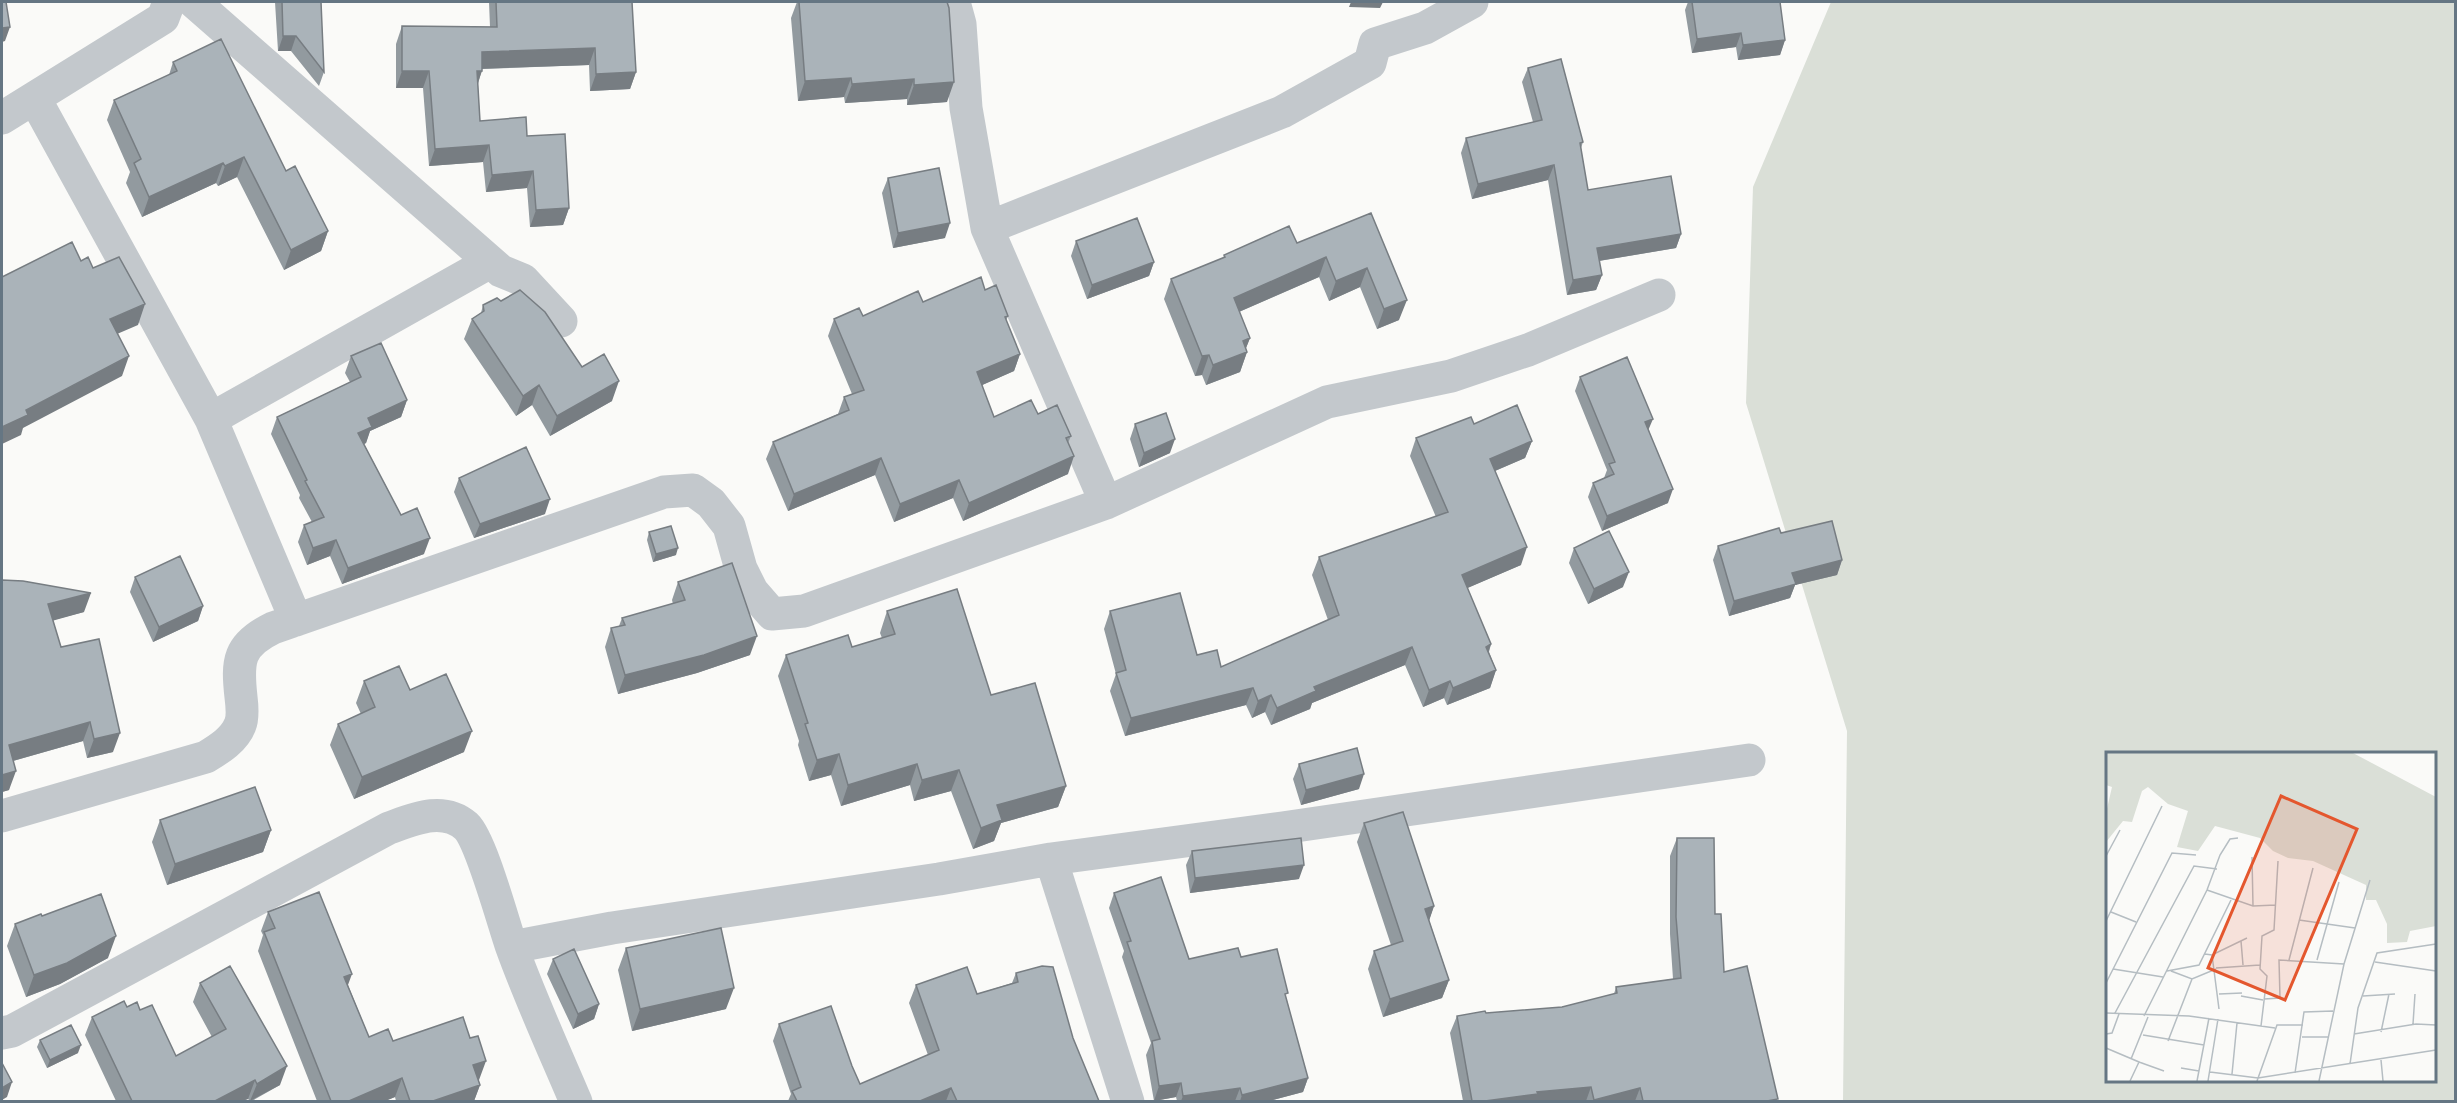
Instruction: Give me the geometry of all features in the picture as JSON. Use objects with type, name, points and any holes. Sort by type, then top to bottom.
[{"type":"street","points":[[169,2],[163,18],[15,104],[211,419],[296,620]]},
{"type":"street","points":[[194,2],[490,262],[501,271],[523,280],[561,321]]},
{"type":"street","points":[[954,2],[960,24],[966,108],[987,228],[1106,502]]},
{"type":"street","points":[[987,228],[1282,112],[1370,63],[1375,44],[1425,28],[1472,2]]},
{"type":"street","points":[[211,419],[490,262]]},
{"type":"street","points":[[2,816],[206,757],[226,744],[240,725],[242,706],[238,674],[244,650],[255,637],[296,620],[664,492],[693,490],[711,503],[729,526],[741,569],[752,591],[772,614],[804,611],[1106,502],[1327,402],[1451,376],[1528,350],[1659,295]]},
{"type":"street","points":[[512,947],[612,928],[939,879],[1051,859],[1749,760]]},
{"type":"street","points":[[2,1034],[12,1031],[389,828],[413,819],[444,814],[467,827],[482,857],[512,947],[576,1101]]},
{"type":"street","points":[[1051,859],[1128,1101]]},
{"type":"shaded area","points":[[1831,2],[2455,2],[2455,1101],[1843,1101],[1847,731],[1746,403],[1753,187]]},
{"type":"building","points":[[2,2],[6,2],[10,27],[2,28]]},
{"type":"building","points":[[282,2],[321,2],[324,72],[296,36],[283,36]]},
{"type":"building","points":[[496,2],[632,2],[636,72],[596,74],[595,48],[482,52],[482,71],[477,71],[480,121],[526,117],[527,136],[565,134],[569,208],[536,210],[533,171],[492,175],[489,145],[435,149],[429,71],[402,71],[402,26],[497,27]]},
{"type":"building","points":[[799,2],[947,2],[954,82],[914,85],[914,79],[852,84],[851,78],[805,81]]},
{"type":"building","points":[[1692,2],[1780,2],[1785,40],[1743,45],[1741,33],[1697,39]]},
{"type":"building","points":[[221,39],[286,171],[295,166],[328,231],[291,250],[244,157],[225,166],[223,163],[149,197],[134,163],[141,159],[114,100],[177,71],[173,62]]},
{"type":"building","points":[[1561,59],[1583,142],[1580,143],[1588,190],[1671,176],[1681,234],[1597,248],[1602,275],[1573,280],[1554,165],[1478,184],[1466,138],[1542,120],[1528,68]]},
{"type":"building","points":[[939,168],[950,223],[898,233],[888,178]]},
{"type":"building","points":[[1371,213],[1407,300],[1384,309],[1367,268],[1336,281],[1326,257],[1234,298],[1250,338],[1243,341],[1247,352],[1213,365],[1209,355],[1202,356],[1171,279],[1225,257],[1224,255],[1289,226],[1297,243]]},
{"type":"building","points":[[1137,218],[1154,262],[1092,285],[1076,241]]},
{"type":"building","points":[[72,242],[81,261],[88,257],[93,268],[119,257],[145,304],[110,319],[129,356],[26,410],[28,415],[2,427],[2,277]]},
{"type":"building","points":[[981,277],[985,290],[996,285],[1008,316],[1005,317],[1020,354],[977,372],[994,417],[1031,400],[1038,414],[1057,405],[1071,436],[1066,438],[1074,456],[969,503],[959,480],[900,504],[881,458],[794,494],[773,442],[849,410],[844,397],[864,390],[834,319],[859,308],[863,316],[918,291],[923,302]]},
{"type":"building","points":[[520,290],[545,312],[582,367],[604,354],[619,381],[557,416],[539,385],[523,396],[472,319],[484,311],[483,305],[497,298],[501,301]]},
{"type":"building","points":[[381,343],[407,400],[368,418],[372,427],[358,433],[401,515],[417,508],[430,538],[348,568],[336,540],[313,548],[304,525],[324,517],[305,481],[307,480],[277,417],[361,377],[351,356]]},
{"type":"building","points":[[1627,357],[1653,419],[1645,422],[1673,489],[1607,516],[1593,483],[1614,474],[1609,464],[1615,462],[1580,377]]},
{"type":"building","points":[[1517,405],[1532,441],[1490,459],[1527,547],[1462,575],[1491,644],[1486,647],[1496,670],[1453,688],[1450,681],[1429,690],[1412,647],[1314,687],[1316,691],[1277,708],[1271,695],[1258,701],[1253,688],[1131,718],[1116,673],[1126,670],[1110,611],[1180,593],[1197,655],[1217,650],[1221,667],[1339,615],[1319,557],[1448,512],[1416,438],[1471,417],[1474,424]]},
{"type":"building","points":[[1166,413],[1175,439],[1144,453],[1135,424]]},
{"type":"building","points":[[526,447],[550,499],[480,524],[459,478]]},
{"type":"building","points":[[1832,521],[1842,560],[1792,573],[1796,584],[1734,601],[1718,546],[1779,528],[1781,533]]},
{"type":"building","points":[[671,526],[678,548],[656,554],[649,532]]},
{"type":"building","points":[[1609,531],[1629,572],[1594,589],[1574,548]]},
{"type":"building","points":[[180,556],[203,606],[159,627],[135,577]]},
{"type":"building","points":[[732,563],[757,636],[704,655],[625,675],[611,628],[625,625],[622,618],[685,600],[678,582]]},
{"type":"building","points":[[2,580],[23,581],[91,593],[48,604],[61,647],[99,639],[120,733],[94,739],[90,722],[9,745],[16,771],[2,775]]},
{"type":"building","points":[[957,589],[991,695],[1035,683],[1066,786],[997,805],[1002,820],[981,828],[959,770],[922,780],[917,764],[848,785],[839,754],[817,760],[805,724],[808,723],[786,655],[848,635],[852,647],[895,634],[887,611]]},
{"type":"building","points":[[399,666],[410,690],[446,674],[472,731],[362,777],[338,724],[375,707],[364,681]]},
{"type":"building","points":[[1357,748],[1364,774],[1306,790],[1299,764]]},
{"type":"building","points":[[255,787],[271,830],[175,864],[160,820]]},
{"type":"building","points":[[1403,812],[1434,906],[1425,909],[1449,980],[1390,999],[1374,951],[1403,941],[1364,823]]},
{"type":"building","points":[[1301,838],[1304,865],[1195,878],[1192,851]]},
{"type":"building","points":[[1677,838],[1714,838],[1715,914],[1721,914],[1724,972],[1747,966],[1778,1099],[1767,1101],[1643,1101],[1640,1088],[1594,1100],[1591,1087],[1472,1101],[1457,1016],[1485,1011],[1486,1013],[1562,1007],[1617,993],[1616,987],[1681,978],[1676,917]]},
{"type":"building","points":[[1161,877],[1189,959],[1238,948],[1241,957],[1277,949],[1288,993],[1285,994],[1308,1078],[1242,1095],[1240,1088],[1183,1096],[1181,1083],[1159,1086],[1152,1041],[1160,1039],[1127,942],[1131,941],[1114,893]]},
{"type":"building","points":[[319,892],[352,974],[344,977],[369,1037],[388,1029],[393,1041],[463,1017],[470,1038],[478,1036],[486,1061],[473,1065],[480,1085],[433,1101],[410,1101],[402,1078],[349,1101],[331,1101],[264,932],[275,928],[268,912]]},
{"type":"building","points":[[101,894],[116,936],[67,963],[34,975],[15,924]]},
{"type":"building","points":[[721,928],[734,988],[640,1009],[626,948]]},
{"type":"building","points":[[574,949],[599,1004],[578,1014],[553,959]]},
{"type":"building","points":[[230,966],[287,1066],[257,1084],[255,1080],[215,1101],[132,1101],[92,1017],[124,1001],[127,1007],[137,1002],[140,1010],[152,1005],[176,1056],[226,1029],[200,983]]},
{"type":"building","points":[[1042,966],[1053,967],[1073,1038],[1099,1101],[957,1101],[951,1088],[920,1101],[797,1101],[792,1091],[801,1087],[779,1024],[831,1006],[860,1084],[939,1050],[916,985],[967,967],[977,994],[1018,982],[1016,973]]},
{"type":"building","points":[[71,1025],[81,1045],[50,1060],[40,1040]]},
{"type":"building","points":[[2,1063],[12,1082],[2,1088]]}]
